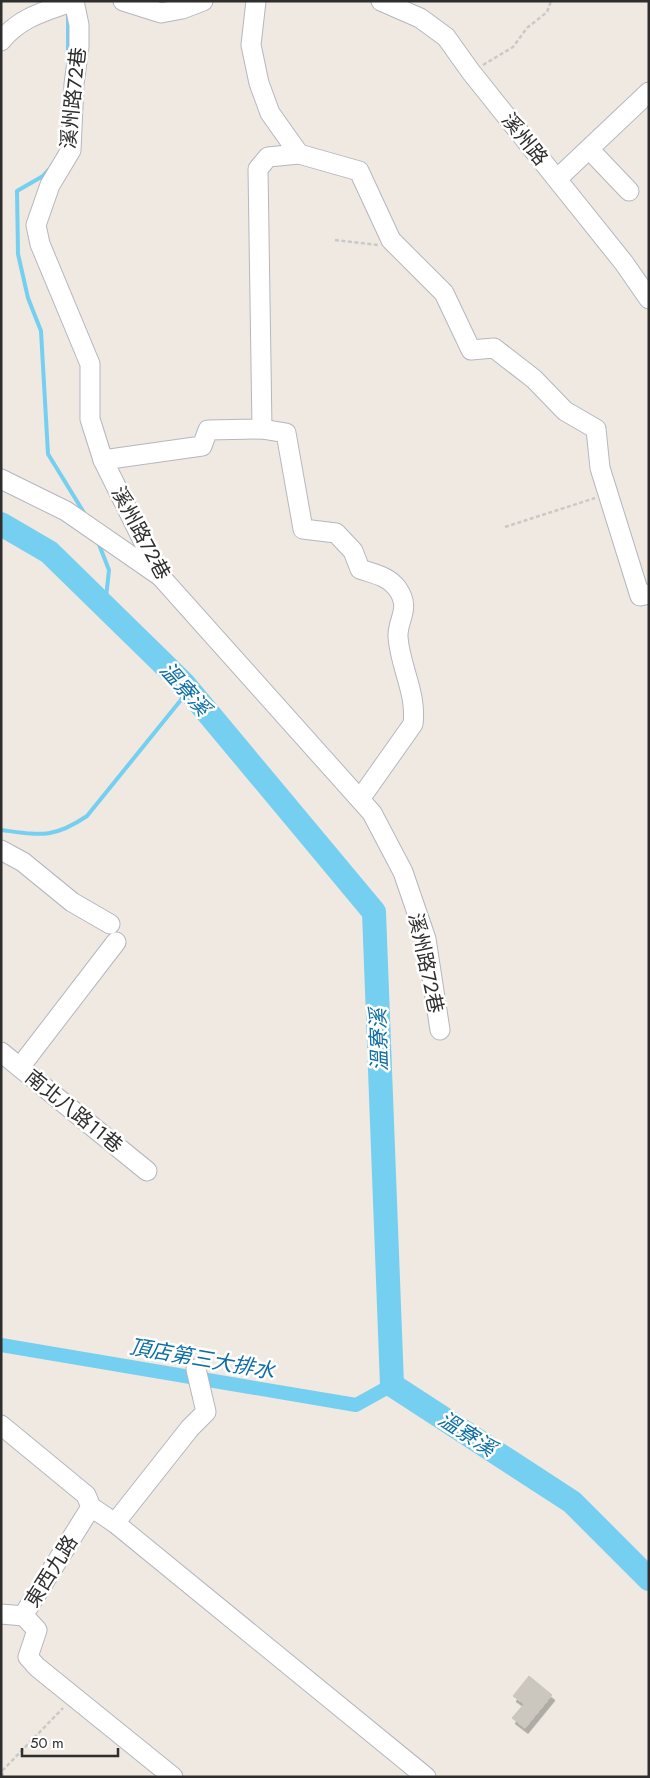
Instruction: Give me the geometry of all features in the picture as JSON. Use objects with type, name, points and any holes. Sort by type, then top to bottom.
[{"type":"street","points":[[1,41],[11,28],[28,18],[74,1]]},
{"type":"street","name":"溪州路72巷","points":[[74,1],[79,25],[79,47],[74,84],[71,150],[50,185],[36,225],[40,244],[90,364],[90,419],[103,460],[161,577],[189,611],[372,813],[403,872],[426,939],[440,1030]]},
{"type":"street","points":[[123,1],[161,13],[182,9],[203,1]]},
{"type":"street","points":[[256,1],[251,45],[260,83],[270,113],[299,154]]},
{"type":"street","name":"溪州路","points":[[381,1],[420,18],[446,37],[471,72],[624,262],[649,299]]},
{"type":"street","points":[[557,179],[649,92]]},
{"type":"street","points":[[589,149],[629,191]]},
{"type":"street","points":[[262,429],[258,169],[268,157],[299,154],[359,171],[391,240],[444,293],[471,350],[494,348],[534,379],[565,411],[596,429],[600,468],[640,596],[649,594]]},
{"type":"street","points":[[103,460],[202,446],[208,430],[262,429],[286,433],[303,529],[336,533],[353,551],[360,569],[387,578],[398,590],[405,610],[398,635],[415,709],[414,724],[360,799]]},
{"type":"street","points":[[1,479],[66,511],[161,577]]},
{"type":"street","points":[[1,850],[23,862],[72,902],[110,924]]},
{"type":"street","points":[[20,1067],[116,942]]},
{"type":"street","name":"南北八路11巷","points":[[1,1052],[147,1170]]},
{"type":"street","points":[[116,1523],[190,1428],[206,1412],[196,1369]]},
{"type":"street","points":[[1,1425],[86,1495],[91,1507],[116,1523],[426,1777]]},
{"type":"street","name":"東西九路","points":[[91,1507],[24,1616],[37,1630],[28,1657],[37,1667],[173,1777]]},
{"type":"street","points":[[1,1614],[24,1616]]},
{"type":"path","points":[[471,72],[513,47],[527,28],[547,12],[550,1]]},
{"type":"path","points":[[335,240],[379,245],[391,240]]},
{"type":"path","points":[[505,527],[608,494]]},
{"type":"path","points":[[3,1777],[2,1771],[75,1696]]},
{"type":"building","points":[[529,1676],[552,1695],[525,1728],[512,1718],[524,1704],[513,1696]]},
{"type":"waterway","points":[[68,15],[68,63]]},
{"type":"waterway","points":[[52,166],[43,176],[17,191],[18,254],[28,298],[41,331],[48,454],[86,516]]},
{"type":"waterway","name":"溫寮溪","points":[[1,524],[49,552],[183,683],[374,912],[392,1385],[572,1502],[649,1579]]},
{"type":"waterway","points":[[98,542],[109,570],[105,607]]},
{"type":"waterway","points":[[1,830],[46,834],[65,829],[87,816],[189,690]]},
{"type":"waterway","name":"頂店第三大排水","points":[[1,1345],[356,1405],[392,1385]]}]
